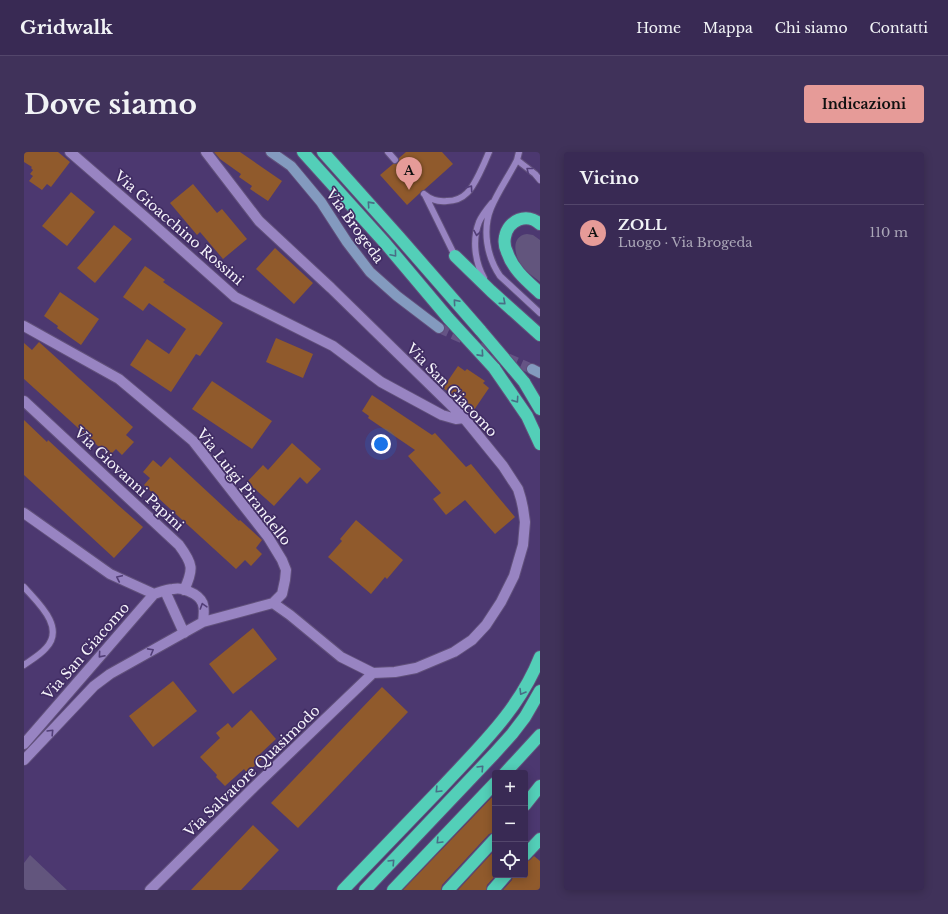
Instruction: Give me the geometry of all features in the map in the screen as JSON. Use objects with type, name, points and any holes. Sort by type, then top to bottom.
[{"type":"highway","points":[[303,152],[385,243],[449,319],[494,368],[527,416],[540,444]]},
{"type":"highway","points":[[323,152],[482,331],[524,382],[540,409]]},
{"type":"highway","points":[[540,224],[530,218],[515,221],[507,229],[504,239],[507,252],[514,267],[521,276],[540,293]]},
{"type":"highway","points":[[454,256],[540,335]]},
{"type":"highway","points":[[343,890],[500,724],[522,693],[540,657]]},
{"type":"highway","points":[[365,890],[512,734],[540,691]]},
{"type":"highway","points":[[508,770],[540,735]]},
{"type":"highway","points":[[393,890],[492,786]]},
{"type":"highway","points":[[528,801],[540,786]]},
{"type":"highway","points":[[528,852],[540,839]]},
{"type":"highway","points":[[448,890],[492,842]]},
{"type":"highway","points":[[493,890],[503,878]]},
{"type":"street","name":"Via Gioacchino Rossini","points":[[70,152],[145,216],[235,297],[333,346],[381,382],[442,415],[456,419],[464,418]]},
{"type":"street","name":"Via San Giacomo","points":[[206,152],[259,221],[331,288],[464,418],[503,466],[518,489],[525,522],[523,545],[514,576],[501,602],[486,625],[472,640],[454,652],[416,668],[395,672],[374,673]]},
{"type":"street","name":"Via Brogeda","points":[[272,152],[291,166],[321,202],[347,242],[370,272],[383,285],[439,328]]},
{"type":"street","name":"Via Luigi Pirandello","points":[[24,326],[119,379],[193,441],[268,537],[282,560],[286,570],[285,580],[282,594],[273,603]]},
{"type":"street","name":"Via Giovanni Papini","points":[[24,401],[179,545],[190,563],[191,572],[184,590]]},
{"type":"street","points":[[24,513],[110,574],[154,594],[172,589],[184,590],[198,596],[202,602],[205,612],[204,622],[273,603],[341,657],[374,673]]},
{"type":"street","points":[[165,591],[184,633]]},
{"type":"street","name":"Via San Giacomo","points":[[24,744],[154,594]]},
{"type":"street","name":"Via San Giacomo","points":[[24,760],[94,686],[110,674],[204,622]]},
{"type":"street","name":"Via Salvatore Quasimodo","points":[[150,890],[254,787],[374,673]]},
{"type":"lane","points":[[388,152],[395,160],[395,152]]},
{"type":"lane","points":[[454,256],[424,194],[439,202],[456,200],[465,195],[475,181],[489,152]]},
{"type":"lane","points":[[519,152],[517,160],[490,210],[487,240],[490,258],[500,276],[540,313]]},
{"type":"lane","points":[[517,160],[535,174],[540,180]]},
{"type":"lane","points":[[491,291],[480,271],[475,246],[479,221],[485,210],[495,199]]},
{"type":"lane","points":[[24,587],[49,617],[53,632],[51,642],[46,649],[24,665]]},
{"type":"shaded area","points":[[522,235],[533,235],[540,240],[540,282],[527,272],[521,265],[517,256],[515,246],[516,242]]},
{"type":"shaded area","points":[[30,855],[67,890],[24,890],[24,863]]},
{"type":"building","points":[[24,152],[58,152],[70,162],[51,187],[47,184],[42,190],[29,181],[33,176],[30,174],[33,170],[31,168],[32,167],[24,162]]},
{"type":"building","points":[[214,152],[240,152],[282,181],[268,201],[250,189],[252,186],[239,177],[241,174],[220,159]]},
{"type":"building","points":[[406,152],[442,152],[453,164],[407,205],[380,175],[393,164],[398,163],[399,158]]},
{"type":"building","points":[[193,184],[217,213],[222,209],[247,239],[223,259],[200,232],[197,235],[170,203]]},
{"type":"building","points":[[71,192],[95,212],[67,246],[42,226]]},
{"type":"building","points":[[114,225],[132,239],[95,283],[77,268]]},
{"type":"building","points":[[275,248],[313,283],[294,304],[256,269]]},
{"type":"building","points":[[145,266],[165,280],[163,282],[223,323],[200,356],[196,354],[171,392],[130,365],[147,339],[169,354],[186,329],[149,303],[143,311],[123,297]]},
{"type":"building","points":[[60,292],[99,319],[81,345],[57,328],[58,326],[44,316]]},
{"type":"building","points":[[276,338],[313,354],[303,378],[266,362]]},
{"type":"building","points":[[39,342],[133,427],[126,435],[134,442],[122,455],[116,449],[109,456],[24,379],[24,343],[32,350]]},
{"type":"building","points":[[458,366],[465,371],[467,369],[485,381],[483,383],[489,388],[474,410],[467,405],[465,409],[449,394],[450,393],[443,388]]},
{"type":"building","points":[[212,381],[272,421],[252,449],[192,409]]},
{"type":"building","points":[[372,395],[432,435],[435,433],[466,467],[471,464],[515,517],[495,534],[465,500],[446,515],[433,499],[441,493],[408,456],[415,450],[368,418],[369,416],[362,411]]},
{"type":"building","points":[[24,420],[143,527],[114,558],[24,475]]},
{"type":"building","points":[[292,443],[321,469],[307,484],[300,477],[274,506],[247,482],[263,465],[268,470]]},
{"type":"building","points":[[170,457],[239,521],[240,520],[262,540],[256,548],[262,554],[251,566],[245,560],[236,569],[144,485],[150,478],[143,472],[153,460],[161,467]]},
{"type":"building","points":[[356,520],[403,560],[387,579],[385,577],[371,594],[328,557],[342,541],[340,539]]},
{"type":"building","points":[[253,628],[277,659],[233,694],[209,664]]},
{"type":"building","points":[[173,681],[197,711],[153,747],[129,716]]},
{"type":"building","points":[[382,687],[408,712],[298,828],[271,803]]},
{"type":"building","points":[[251,710],[276,739],[260,754],[263,758],[247,773],[244,769],[225,786],[200,757],[220,738],[216,733],[228,723],[232,728]]},
{"type":"building","points":[[492,797],[492,833],[489,834],[442,885],[441,890],[403,890]]},
{"type":"building","points":[[253,825],[279,850],[241,890],[191,890]]},
{"type":"building","points":[[492,853],[492,878],[493,878],[487,885],[486,890],[458,890]]},
{"type":"building","points":[[534,856],[540,861],[540,890],[503,890],[512,878],[528,878],[528,861]]},
{"type":"tunnel","points":[[439,328],[532,369]]},
{"type":"place","name":"ZOLL","points":[[409,190]]}]
